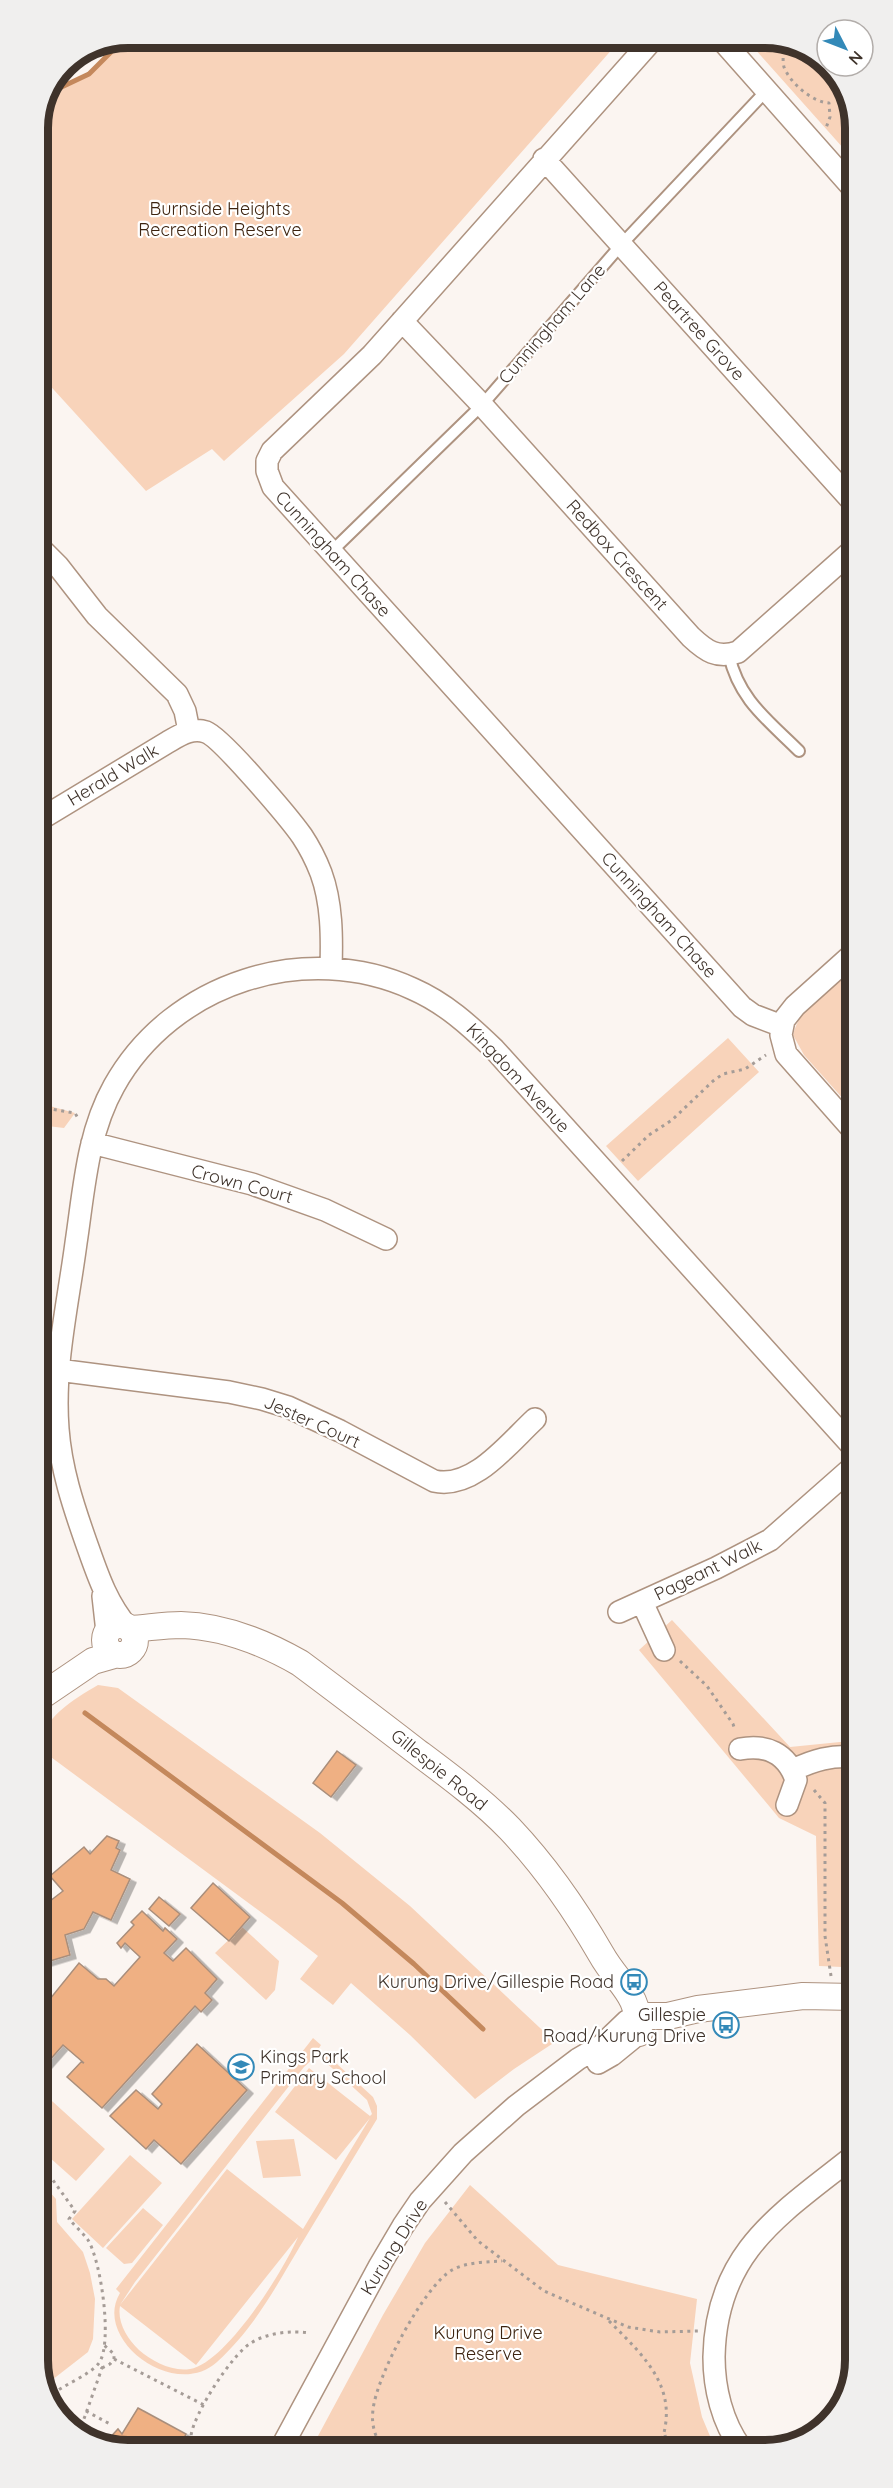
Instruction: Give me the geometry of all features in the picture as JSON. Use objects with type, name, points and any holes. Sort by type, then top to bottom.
[{"type":"street","name":"Cunningham Chase","points":[[645,48],[350,378],[279,442],[267,461],[267,471],[273,487],[741,1007],[782,1036]]},
{"type":"street","points":[[729,48],[845,179]]},
{"type":"street","name":"Peartree Grove","points":[[544,159],[845,493]]},
{"type":"street","name":"Redbox Crescent","points":[[402,321],[482,405],[691,637],[714,654],[729,655]]},
{"type":"street","points":[[48,556],[97,616],[177,694],[185,711],[189,731],[203,731],[217,739],[287,817],[313,854],[322,875],[327,899],[331,926],[331,968]]},
{"type":"street","points":[[729,655],[749,644],[845,557]]},
{"type":"street","name":"Herald Walk","points":[[48,815],[189,731]]},
{"type":"street","points":[[845,961],[795,1006],[782,1036],[796,1067],[845,1121]]},
{"type":"street","name":"Kingdom Avenue","points":[[120,1637],[118,1616],[103,1592],[67,1486],[57,1428],[58,1370],[92,1143],[115,1084],[144,1045],[178,1014],[222,988],[248,978],[296,969],[331,968],[388,979],[438,1001],[459,1016],[494,1049],[845,1438]]},
{"type":"street","name":"Crown Court","points":[[92,1143],[263,1187],[325,1210],[386,1239]]},
{"type":"street","name":"Jester Court","points":[[58,1370],[229,1392],[262,1399],[288,1407],[340,1431],[434,1481],[445,1484],[455,1483],[473,1474],[535,1419]]},
{"type":"street","name":"Pageant Walk","points":[[619,1612],[716,1568],[770,1540],[845,1474]]},
{"type":"street","name":"Pageant Walk","points":[[642,1602],[664,1650]]},
{"type":"street","name":"Gillespie Road","points":[[48,1692],[93,1661],[120,1637],[181,1625],[209,1627],[258,1643],[300,1663],[481,1802],[514,1833],[548,1873],[590,1933],[602,1956],[627,1988],[635,2024]]},
{"type":"street","points":[[48,1674],[58,1663],[120,1637]]},
{"type":"street","points":[[740,1749],[764,1748],[786,1760],[796,1780],[787,1805]]},
{"type":"street","points":[[793,1770],[814,1759],[828,1756],[845,1757]]},
{"type":"street","points":[[635,2024],[698,2008],[803,1996],[844,1996]]},
{"type":"street","name":"Kurung Drive","points":[[285,2440],[386,2255],[403,2226],[431,2189],[489,2128],[552,2080],[600,2061],[635,2024]]},
{"type":"street","points":[[737,2440],[723,2415],[714,2374],[715,2330],[726,2285],[749,2247],[772,2223],[845,2163]]},
{"type":"lane","name":"Cunningham Lane","points":[[331,552],[482,405],[621,244],[766,91]]},
{"type":"lane","points":[[729,655],[735,680],[748,700],[799,751]]},
{"type":"path","points":[[784,51],[784,68],[792,79],[815,99],[829,103],[830,117],[816,146]]},
{"type":"path","points":[[608,1176],[638,1144],[672,1120],[713,1081],[723,1074],[753,1065],[782,1036]]},
{"type":"path","points":[[48,1108],[75,1113],[92,1143]]},
{"type":"path","points":[[664,1650],[688,1666],[707,1686],[733,1724],[740,1749]]},
{"type":"path","points":[[793,1770],[825,1803],[825,1936],[844,1996]]},
{"type":"path","points":[[48,2173],[75,2211],[69,2219],[88,2241],[104,2307],[103,2354],[81,2426]]},
{"type":"path","points":[[431,2189],[458,2214],[478,2241],[544,2292],[628,2327],[660,2332],[715,2330]]},
{"type":"path","points":[[378,2440],[374,2433],[373,2420],[376,2391],[396,2349],[424,2302],[451,2271],[465,2265],[502,2261]]},
{"type":"path","points":[[608,2320],[641,2354],[658,2378],[667,2402],[666,2440]]},
{"type":"path","points":[[191,2440],[191,2435],[204,2405],[220,2377],[251,2342],[286,2332],[310,2332]]},
{"type":"path","points":[[55,2393],[100,2366],[110,2364],[114,2359],[114,2354],[104,2345]]},
{"type":"path","points":[[114,2359],[204,2405]]},
{"type":"path","points":[[86,2411],[110,2424]]},
{"type":"path","points":[[662,2440],[665,2433]]},
{"type":"green space","name":"Burnside Heights Recreation Reserve","points":[[128,48],[613,48],[344,354],[224,461],[212,449],[146,491],[48,383],[48,122],[58,89],[89,74],[113,50]]},
{"type":"green space","points":[[754,48],[771,48],[791,52],[815,65],[815,78],[828,78],[837,92],[845,128],[845,150]]},
{"type":"green space","points":[[845,972],[845,1101],[804,1055],[793,1035],[802,1014]]},
{"type":"green space","points":[[728,1038],[759,1072],[638,1181],[606,1146]]},
{"type":"green space","points":[[48,1106],[75,1113],[64,1128],[48,1126]]},
{"type":"green space","points":[[672,1620],[790,1747],[845,1742],[845,1882],[842,1967],[819,1966],[816,1836],[779,1818],[639,1650]]},
{"type":"green space","points":[[98,1685],[118,1688],[320,1833],[410,1906],[555,2042],[514,2069],[475,2099],[410,2035],[351,1983],[333,2005],[300,1979],[318,1956],[48,1755],[48,1725],[60,1711]]},
{"type":"green space","points":[[242,1927],[279,1961],[275,1990],[266,2000],[215,1953]]},
{"type":"green space","points":[[313,2038],[321,2045],[317,2051],[325,2053],[373,2097],[377,2106],[377,2119],[263,2308],[242,2336],[217,2362],[199,2372],[180,2374],[160,2369],[142,2359],[127,2345],[117,2329],[114,2311],[120,2293],[116,2289]],"holes":[[[314,2058],[321,2058],[367,2100],[372,2114],[370,2116],[309,2068],[275,2112],[336,2160],[370,2118],[303,2229],[227,2169],[120,2305],[135,2282],[304,2067]],[[298,2237],[280,2271],[252,2313],[220,2350],[204,2363],[190,2369],[169,2367],[144,2354],[127,2335],[120,2318],[120,2306],[196,2365]]]},
{"type":"green space","points":[[48,2097],[105,2149],[76,2181],[48,2156]]},
{"type":"green space","points":[[294,2139],[301,2176],[263,2178],[256,2141]]},
{"type":"green space","points":[[130,2155],[162,2183],[103,2248],[72,2219]]},
{"type":"green space","name":"Kurung Drive Reserve","points":[[470,2185],[558,2265],[697,2299],[690,2363],[702,2417],[712,2440],[316,2440],[383,2315],[425,2243]]},
{"type":"green space","points":[[48,2190],[56,2199],[57,2222],[83,2252],[90,2273],[95,2299],[93,2339],[88,2352],[51,2381],[48,2360]]},
{"type":"green space","points":[[143,2208],[163,2225],[132,2263],[124,2264],[106,2248]]},
{"type":"building","points":[[337,1751],[356,1765],[331,1797],[313,1783]]},
{"type":"building","points":[[107,1836],[119,1841],[116,1848],[120,1850],[111,1870],[130,1879],[111,1920],[93,1912],[84,1929],[65,1935],[70,1955],[48,1962],[48,1899],[50,1901],[63,1891],[50,1876],[84,1847],[90,1854]]},
{"type":"building","points":[[213,1883],[250,1917],[229,1941],[191,1908]]},
{"type":"building","points":[[159,1897],[180,1914],[169,1926],[149,1909]]},
{"type":"building","points":[[142,1911],[163,1931],[165,1928],[177,1939],[164,1953],[173,1961],[186,1948],[217,1979],[205,1993],[212,2000],[201,2012],[195,2006],[102,2108],[67,2077],[81,2062],[84,2063],[63,2045],[48,2062],[48,1997],[50,1999],[79,1963],[98,1979],[106,1979],[114,1986],[140,1957],[125,1943],[121,1948],[117,1943],[134,1925],[131,1922]]},
{"type":"building","points":[[197,2044],[247,2090],[181,2164],[154,2140],[146,2149],[110,2116],[136,2090],[158,2109],[162,2104],[152,2094]]},
{"type":"building","points":[[138,2408],[186,2434],[183,2440],[122,2440],[110,2438],[118,2429],[122,2434]]},
{"type":"waterway","points":[[58,89],[89,74],[113,50]]},
{"type":"waterway","points":[[85,1713],[342,1903],[414,1964],[483,2029]]},
{"type":"place","name":"Kurung Drive/Gillespie Road","points":[[634,1982]]},
{"type":"place","name":"Gillespie Road/Kurung Drive","points":[[726,2025]]},
{"type":"place","name":"Kings Park Primary School","points":[[241,2067]]}]
